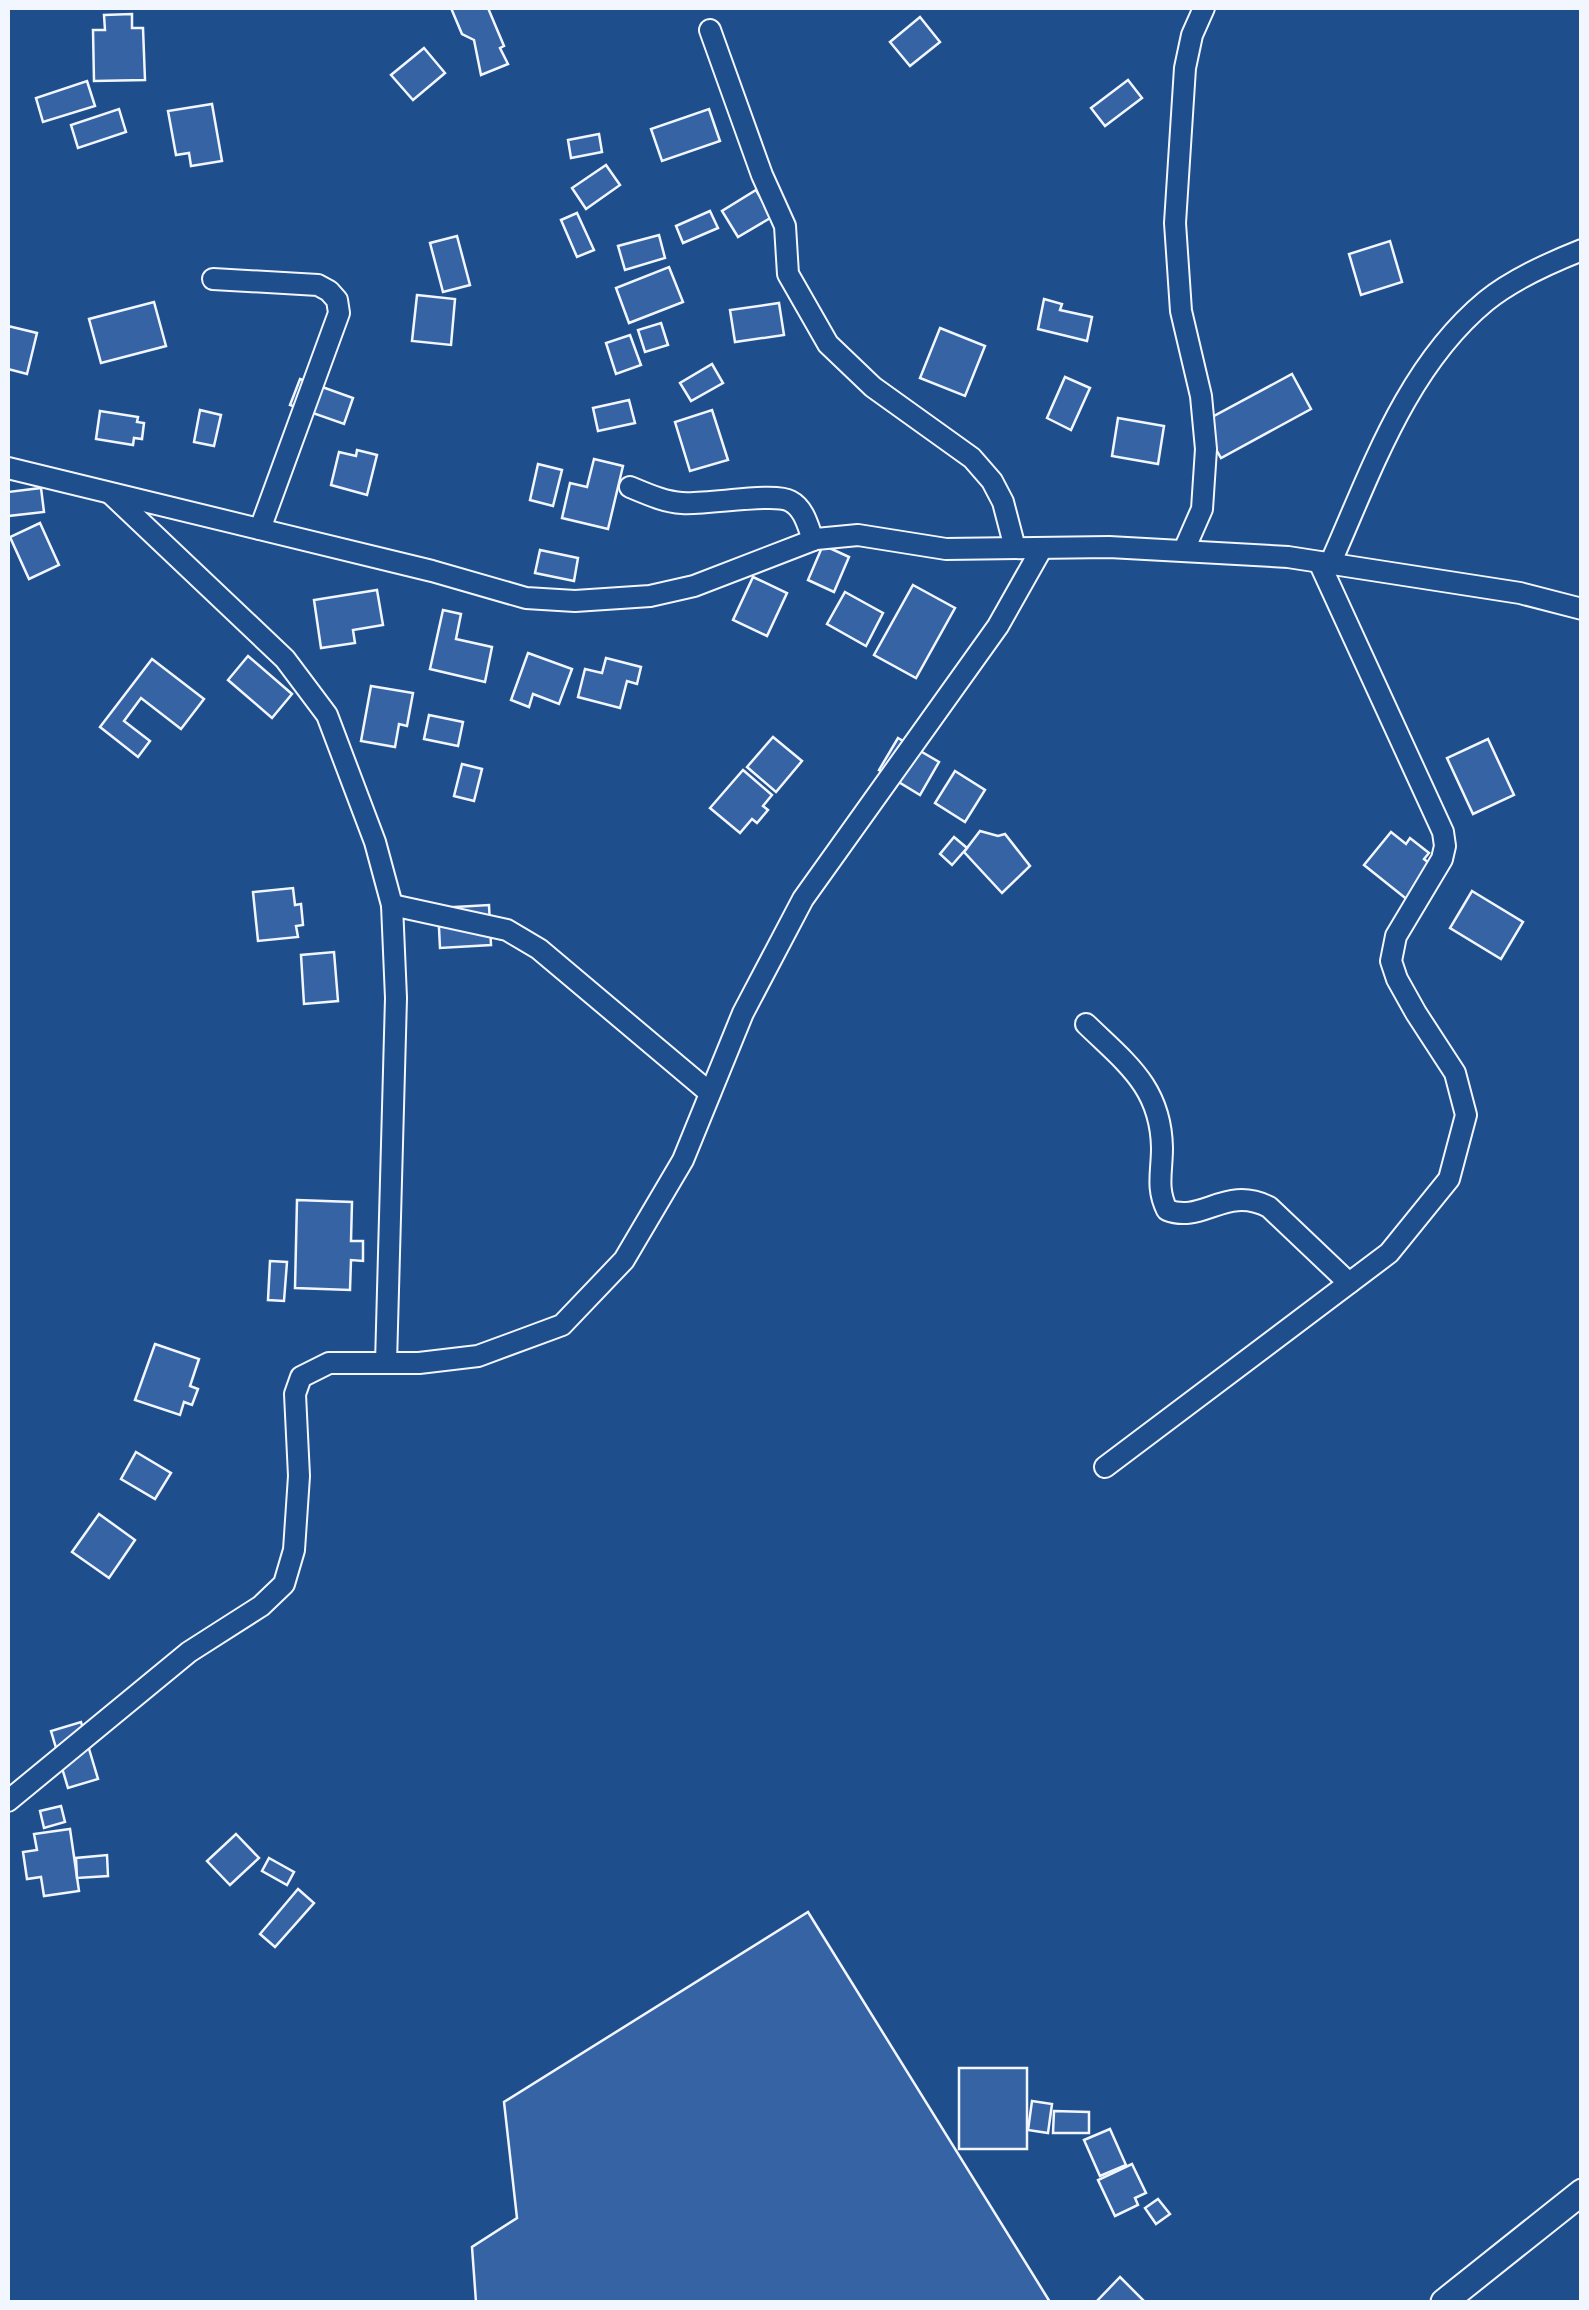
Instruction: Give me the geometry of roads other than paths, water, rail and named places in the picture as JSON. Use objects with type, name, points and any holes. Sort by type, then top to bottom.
[{"type":"street","points":[[1184,550],[1202,508],[1206,448],[1201,396],[1181,311],[1175,223],[1185,68],[1201,10]]},
{"type":"street","points":[[710,30],[762,175],[786,226],[788,274],[828,344],[873,386],[972,458],[1004,502],[1015,548]]},
{"type":"street","points":[[1324,563],[1394,422],[1420,377],[1452,334],[1489,298],[1550,263],[1582,250]]},
{"type":"street","points":[[213,280],[318,285],[337,300],[339,313],[326,352],[260,529]]},
{"type":"street","points":[[8,468],[526,598],[575,601],[650,596],[694,586],[813,540],[858,535],[946,548],[1184,550],[1324,563],[1520,593],[1582,608]]},
{"type":"street","points":[[630,488],[682,503],[786,498],[803,513],[813,540]]},
{"type":"street","points":[[110,492],[284,660],[326,715],[354,781],[392,905],[396,998],[386,1363]]},
{"type":"street","points":[[8,1801],[189,1652],[260,1606],[284,1584],[294,1550],[299,1476],[295,1394],[301,1377],[329,1363],[419,1363],[478,1356],[562,1325],[624,1260],[684,1160],[743,1013],[803,900],[998,626],[1042,548]]},
{"type":"street","points":[[1104,1467],[1389,1253],[1449,1178],[1466,1115],[1455,1073],[1416,1013],[1391,961],[1396,936],[1442,859],[1443,832],[1324,563]]},
{"type":"street","points":[[392,905],[507,930],[539,949],[710,1093]]},
{"type":"street","points":[[1086,1024],[1146,1086],[1159,1115],[1159,1183],[1168,1210],[1179,1215],[1233,1199],[1253,1199],[1269,1208],[1348,1283]]},
{"type":"street","points":[[1444,2302],[1582,2192]]}]
